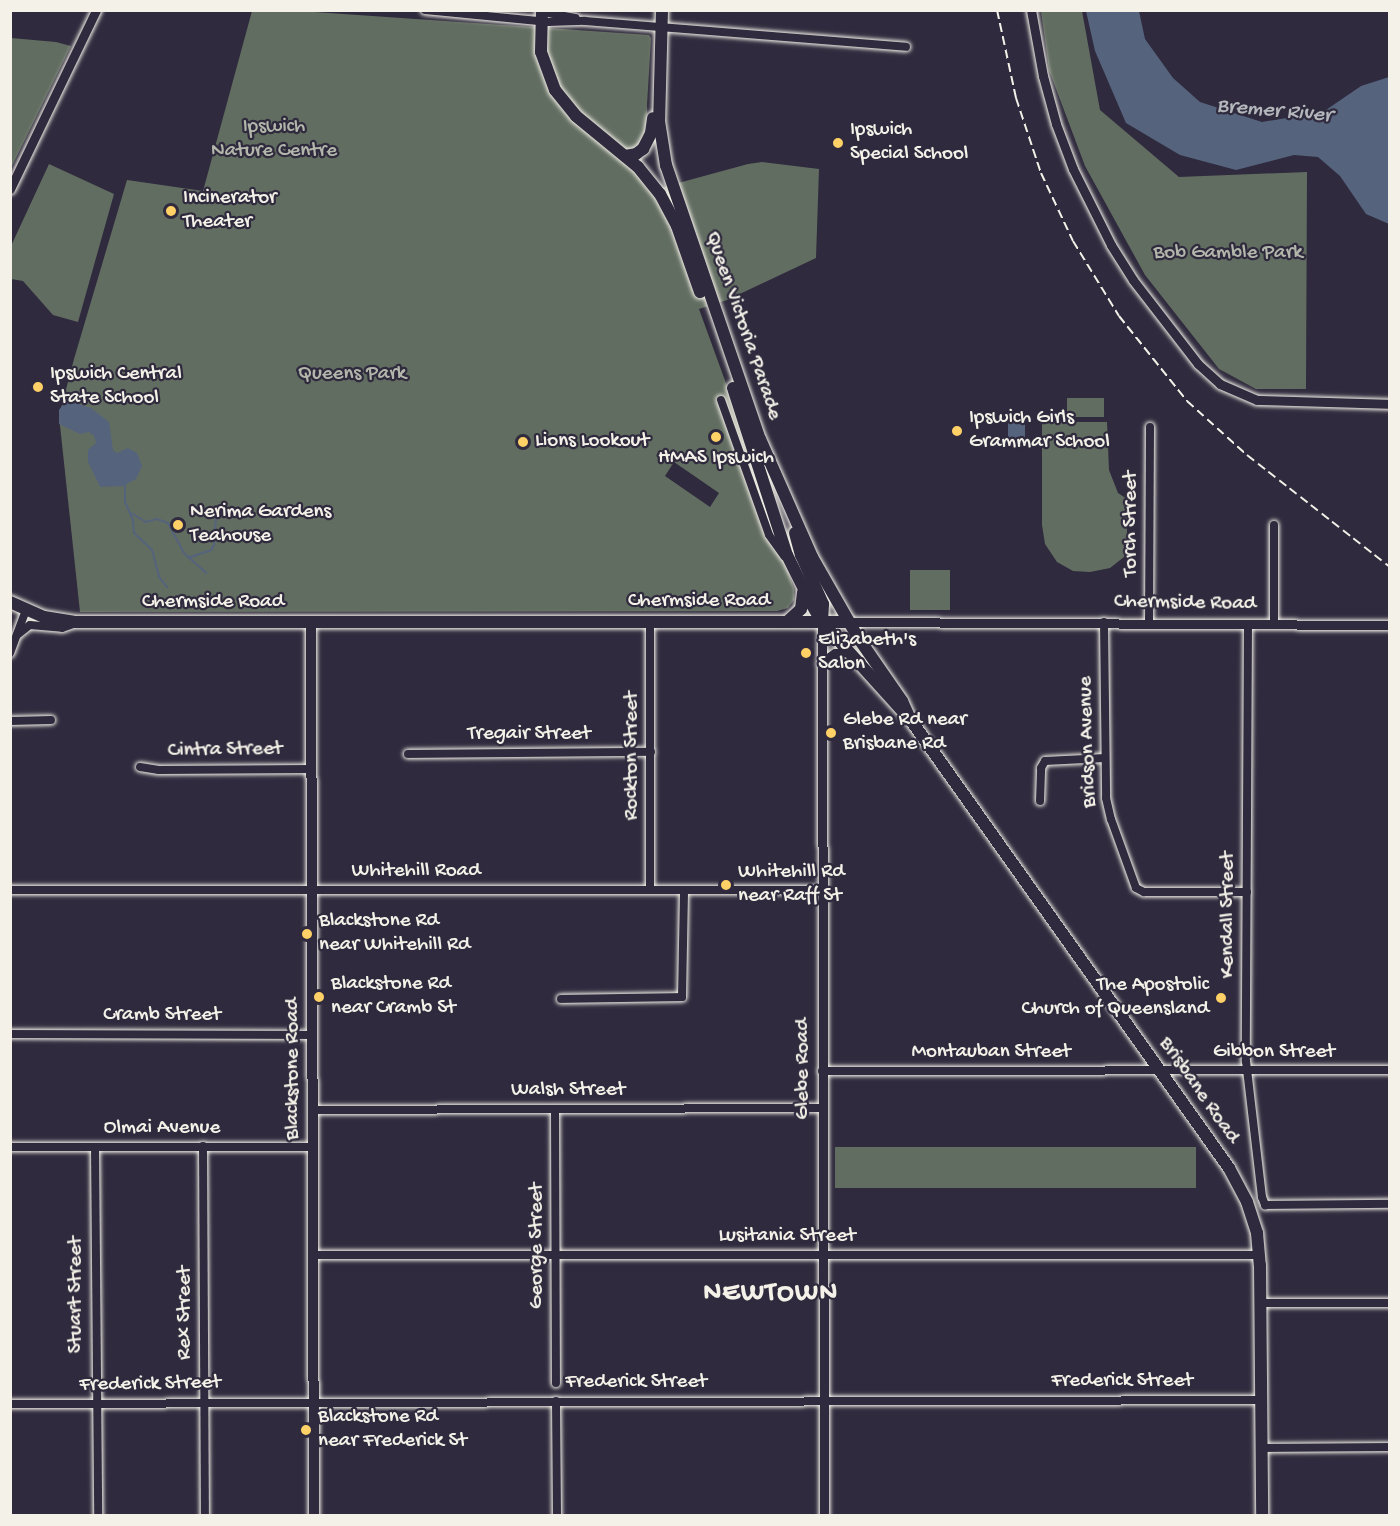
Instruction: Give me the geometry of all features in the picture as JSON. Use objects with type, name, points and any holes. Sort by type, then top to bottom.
[{"type":"main road","name":"Queen Victoria Parade","points":[[662,10],[658,82],[659,122],[666,165],[750,410],[793,517],[849,622]]},
{"type":"main road","name":"Queen Victoria Parade","points":[[541,15],[543,62],[555,90],[576,116],[646,176],[667,203],[683,241],[791,565],[822,622]]},
{"type":"main road","points":[[625,156],[640,152],[649,139],[658,82]]},
{"type":"main road","points":[[793,517],[801,555],[823,604],[822,622]]},
{"type":"main road","points":[[787,622],[802,607],[802,587]]},
{"type":"main road","name":"Chermside Road","points":[[11,602],[51,619],[77,622],[849,622]]},
{"type":"main road","name":"Brisbane Road","points":[[822,622],[910,719],[1235,1178],[1251,1212],[1260,1255],[1262,1515]]},
{"type":"main road","name":"Brisbane Road","points":[[849,622],[902,701],[910,719]]},
{"type":"main road","name":"Blackstone Road","points":[[311,623],[314,1515]]},
{"type":"street","points":[[10,189],[96,10]]},
{"type":"street","points":[[425,10],[541,15],[585,21],[906,47]]},
{"type":"street","points":[[1031,10],[1042,76],[1072,169],[1111,245],[1165,323],[1207,373],[1237,393],[1267,401],[1389,404]]},
{"type":"street","name":"Queen Victoria Parade","points":[[732,386],[729,396],[721,402],[769,535],[791,565]]},
{"type":"street","name":"Torch Street","points":[[1149,622],[1150,427]]},
{"type":"street","points":[[1274,525],[1274,625]]},
{"type":"street","points":[[10,653],[26,610]]},
{"type":"street","points":[[17,635],[30,625],[62,628],[77,622]]},
{"type":"street","name":"Rockton Street","points":[[650,622],[650,890]]},
{"type":"street","name":"Glebe Road","points":[[822,622],[824,1515]]},
{"type":"street","name":"Chermside Road","points":[[849,622],[1389,625]]},
{"type":"street","name":"Bridson Avenue","points":[[1104,622],[1105,758],[1109,813],[1138,890],[1247,892]]},
{"type":"street","name":"Kendall Street","points":[[1248,624],[1247,1071],[1255,1155],[1265,1205],[1389,1204]]},
{"type":"street","points":[[821,663],[835,654],[849,652]]},
{"type":"street","points":[[10,721],[51,720]]},
{"type":"street","name":"Tregair Street","points":[[408,754],[651,752]]},
{"type":"street","points":[[1040,801],[1041,768],[1045,761],[1105,758]]},
{"type":"street","name":"Cintra Street","points":[[140,767],[159,770],[312,769]]},
{"type":"street","name":"Whitehill Road","points":[[10,890],[822,890]]},
{"type":"street","points":[[561,999],[682,997],[684,890]]},
{"type":"street","name":"Cramb Street","points":[[10,1034],[313,1035]]},
{"type":"street","name":"Gibbon Street","points":[[1159,1071],[1389,1070]]},
{"type":"street","name":"Montauban Street","points":[[822,1071],[1159,1071]]},
{"type":"street","name":"Walsh Street","points":[[313,1110],[822,1108]]},
{"type":"street","name":"George Street","points":[[555,1109],[556,1383]]},
{"type":"street","name":"Rex Street","points":[[203,1146],[205,1515]]},
{"type":"street","name":"Olmai Avenue","points":[[10,1147],[313,1147]]},
{"type":"street","name":"Stuart Street","points":[[95,1147],[98,1515]]},
{"type":"street","name":"Lusitania Street","points":[[314,1255],[1260,1255]]},
{"type":"street","points":[[1261,1303],[1389,1303]]},
{"type":"street","name":"Frederick Street","points":[[10,1404],[1261,1400]]},
{"type":"street","points":[[556,1401],[557,1515]]},
{"type":"street","points":[[1262,1448],[1389,1447]]},
{"type":"green space","name":"Queens Park","points":[[252,11],[300,11],[649,35],[651,38],[648,128],[637,147],[642,182],[649,191],[762,162],[819,169],[816,258],[727,300],[699,309],[731,397],[794,589],[794,600],[788,608],[777,611],[80,612],[59,416],[74,359],[127,180],[203,191]],"holes":[[[674,462],[719,493],[710,507],[665,476]]]},
{"type":"green space","name":"Bob Gamble Park","points":[[1041,11],[1082,11],[1100,110],[1179,177],[1307,172],[1306,389],[1256,389],[1219,369],[1145,275],[1085,166],[1049,70]]},
{"type":"green space","points":[[11,38],[56,42],[71,46],[11,168]]},
{"type":"green space","points":[[49,164],[114,194],[78,322],[53,315],[23,281],[11,279],[11,246]]},
{"type":"green space","points":[[1067,398],[1104,398],[1104,417],[1067,417]]},
{"type":"green space","points":[[1042,422],[1107,422],[1109,470],[1118,493],[1127,499],[1127,549],[1124,557],[1110,568],[1090,572],[1073,571],[1057,562],[1045,544],[1042,525]]},
{"type":"green space","points":[[910,570],[950,570],[950,610],[910,610]]},
{"type":"green space","points":[[835,1147],[1196,1147],[1196,1188],[835,1188]]},
{"type":"water","name":"Bremer River","points":[[1086,11],[1139,11],[1145,39],[1173,78],[1200,102],[1262,122],[1323,112],[1361,86],[1389,77],[1389,224],[1366,214],[1340,176],[1318,157],[1294,155],[1236,170],[1180,155],[1126,123],[1095,51]]},
{"type":"water","points":[[66,400],[91,408],[109,422],[113,450],[117,453],[128,448],[137,453],[142,466],[136,479],[123,486],[100,487],[88,462],[88,450],[96,443],[94,436],[89,432],[80,434],[59,424],[59,410]]},
{"type":"water","points":[[1008,413],[1025,413],[1025,443],[1008,443]]},
{"type":"waterway","points":[[125,485],[125,502],[133,520],[134,533],[152,550],[159,577],[167,587]]},
{"type":"waterway","points":[[131,513],[146,522],[157,519],[168,523],[184,553],[206,573]]},
{"type":"waterway","points":[[188,558],[211,550],[214,545],[216,515]]},
{"type":"railway","points":[[997,10],[1016,98],[1041,173],[1073,241],[1119,316],[1187,401],[1247,455],[1390,567]]},
{"type":"place","name":"Ipswich Special School","points":[[838,143]]},
{"type":"place","name":"Incinerator Theater","points":[[171,211]]},
{"type":"place","name":"Ipswich Central State School","points":[[38,387]]},
{"type":"place","name":"Ipswich Girls Grammar School","points":[[957,431]]},
{"type":"place","name":"HMAS Ipswich","points":[[716,437]]},
{"type":"place","name":"Lions Lookout","points":[[523,442]]},
{"type":"place","name":"Nerima Gardens Teahouse","points":[[178,525]]},
{"type":"place","name":"Elizabeth's Salon","points":[[806,653]]},
{"type":"place","name":"Glebe Rd near Brisbane Rd","points":[[831,733]]},
{"type":"place","name":"Whitehill Rd near Raff St","points":[[726,885]]},
{"type":"place","name":"Blackstone Rd near Whitehill Rd","points":[[307,934]]},
{"type":"place","name":"Blackstone Rd near Cramb St","points":[[319,997]]},
{"type":"place","name":"The Apostolic Church of Queensland","points":[[1221,998]]},
{"type":"place","name":"Blackstone Rd near Frederick St","points":[[306,1430]]},
{"type":"district","name":"NEWTOWN","points":[[771,1295]]},
{"type":"park label","name":"Ipswich Nature Centre","points":[[274,140]]}]
